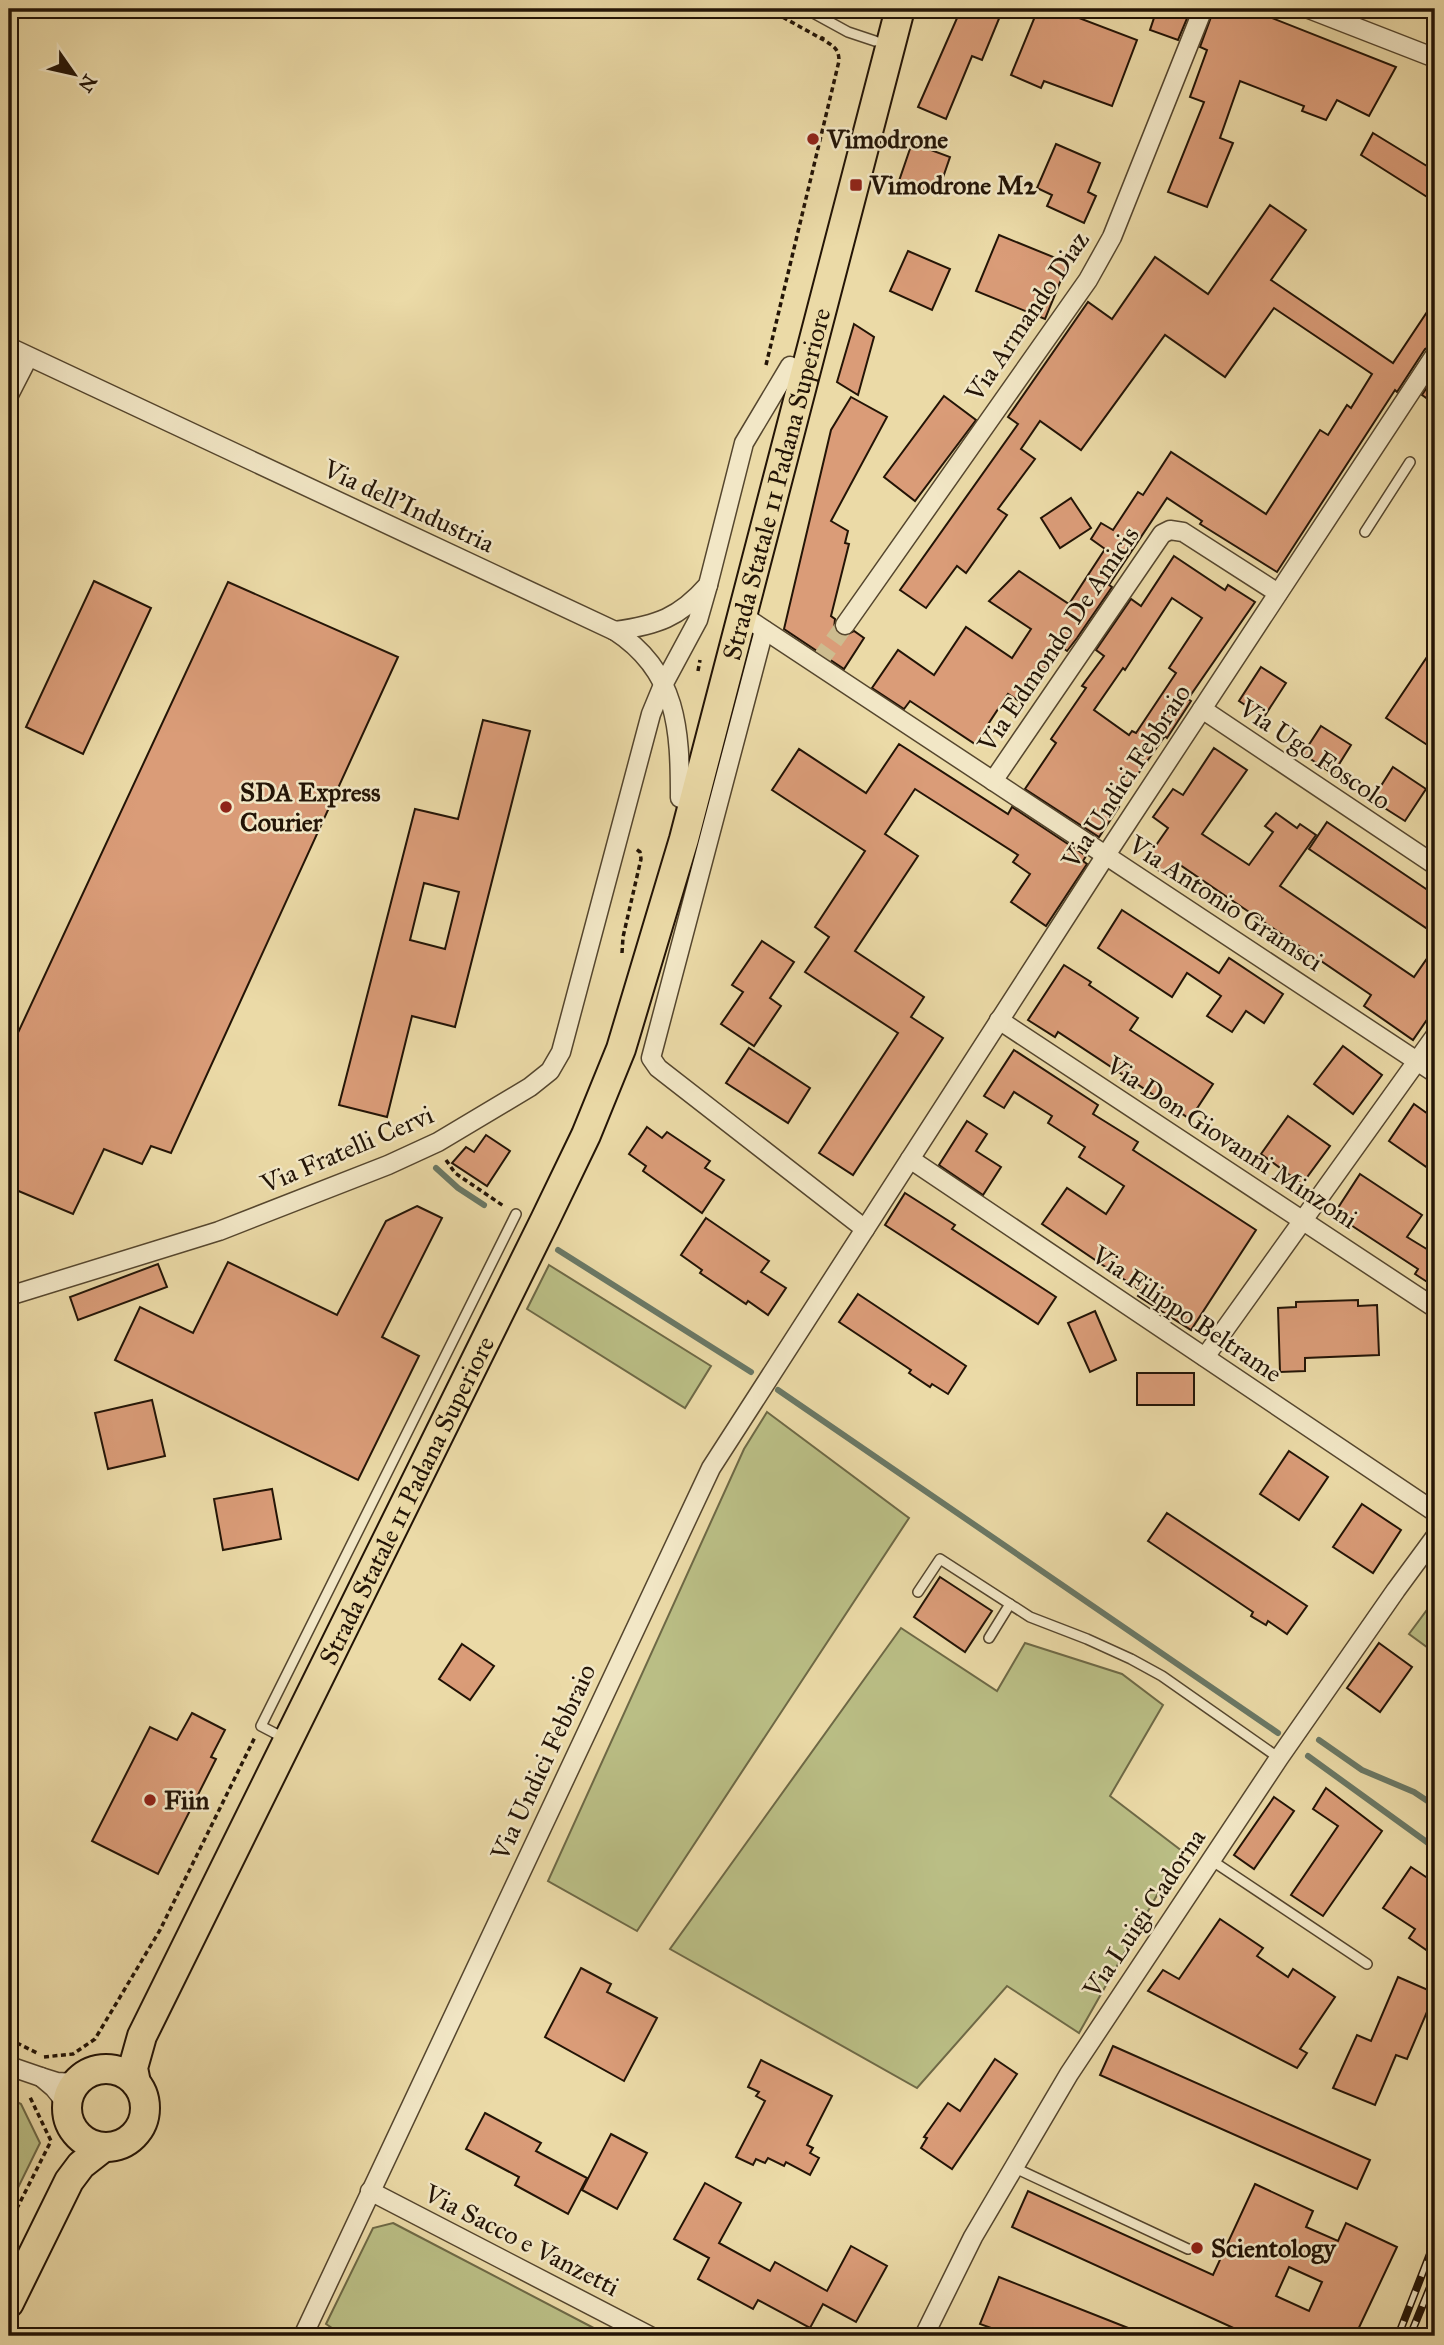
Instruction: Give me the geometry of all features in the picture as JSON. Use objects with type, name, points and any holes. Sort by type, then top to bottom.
[{"type":"main road","name":"Strada Statale 11 Padana Superiore","points":[[649,956],[670,836],[778,365],[886,9]]},
{"type":"main road","name":"Strada Statale 11 Padana Superiore","points":[[9,2304],[69,2181],[81,2165],[104,2147],[124,2143],[142,2124],[145,2104],[136,2082],[134,2068],[142,2036],[581,1146],[621,1049],[753,623],[900,9]]},
{"type":"main road","name":"Strada Statale 11 Padana Superiore","points":[[69,2181],[75,2148],[72,2105],[88,2074],[120,2062],[142,2036]]},
{"type":"main road","points":[[107,2069],[123,2072],[136,2082]]},
{"type":"main road","points":[[72,2105],[86,2142],[104,2147]]},
{"type":"street","name":"Via Armando Diaz","points":[[845,625],[1077,298],[1099,262],[1112,236],[1203,9]]},
{"type":"street","points":[[1309,9],[1435,58]]},
{"type":"street","name":"Via dell'Industria","points":[[9,347],[615,631],[642,650],[672,703],[677,722],[680,799]]},
{"type":"street","name":"Via Undici Febbraio","points":[[303,2336],[696,1496],[719,1455],[1106,855],[1435,355]]},
{"type":"street","points":[[9,395],[28,358]]},
{"type":"street","name":"Via Fratelli Cervi","points":[[9,1296],[219,1231],[388,1165],[438,1142],[540,1080],[550,1071],[561,1052],[651,714],[663,685],[698,620],[744,443],[778,365]]},
{"type":"street","name":"Via Edmondo De Amicis","points":[[993,781],[1162,534],[1170,530],[1183,532],[1278,593]]},
{"type":"street","points":[[615,631],[657,624],[694,601],[708,585]]},
{"type":"street","name":"Via Antonio Gramsci","points":[[753,623],[1435,1073]]},
{"type":"street","points":[[753,623],[651,1058],[658,1068],[864,1229]]},
{"type":"street","name":"Via Ugo Foscolo","points":[[1202,709],[1435,865]]},
{"type":"street","name":"Via Don Giovanni Minzoni","points":[[999,1020],[1435,1308]]},
{"type":"street","points":[[1205,1357],[1435,1036]]},
{"type":"street","name":"Via Filippo Beltrame","points":[[910,1159],[1435,1513]]},
{"type":"street","name":"Via Luigi Cadorna","points":[[924,2336],[967,2249],[1069,2074],[1279,1758],[1395,1590],[1435,1537]]},
{"type":"street","points":[[9,2066],[57,2082],[72,2105]]},
{"type":"street","name":"Via Sacco e Vanzetti","points":[[370,2191],[650,2336]]},
{"type":"lane","points":[[806,9],[848,32],[875,41]]},
{"type":"lane","points":[[1365,531],[1410,462]]},
{"type":"lane","points":[[289,1740],[261,1726],[516,1214]]},
{"type":"lane","points":[[918,1591],[940,1559],[1030,1617],[1087,1639],[1162,1676],[1279,1758]]},
{"type":"lane","points":[[989,1638],[1010,1604]]},
{"type":"lane","points":[[1210,1860],[1367,1965]]},
{"type":"lane","points":[[1013,2167],[1188,2249]]},
{"type":"path","points":[[768,9],[836,47],[839,52],[778,365]]},
{"type":"path","points":[[822,39],[832,23]]},
{"type":"path","points":[[622,962],[624,937],[641,859],[640,852],[635,848]]},
{"type":"path","points":[[438,1142],[455,1173],[516,1214]]},
{"type":"path","points":[[9,2039],[44,2056],[73,2054],[95,2039],[160,1930],[261,1726]]},
{"type":"path","points":[[9,2224],[51,2141],[27,2089],[38,2076],[44,2056]]},
{"type":"green space","points":[[549,1265],[711,1366],[685,1408],[527,1309]]},
{"type":"green space","points":[[767,1412],[909,1518],[637,1931],[548,1881],[744,1449]]},
{"type":"green space","points":[[1435,1599],[1435,1653],[1409,1634]]},
{"type":"green space","points":[[901,1628],[997,1691],[1025,1643],[1122,1674],[1163,1705],[1110,1796],[1182,1851],[1079,2033],[1007,1986],[917,2088],[670,1949]]},
{"type":"green space","points":[[9,2098],[21,2104],[40,2143],[9,2206]]},
{"type":"green space","points":[[393,2223],[609,2336],[344,2336],[326,2324],[373,2228]]},
{"type":"building","points":[[961,9],[1003,9],[982,60],[972,56],[946,119],[918,107]]},
{"type":"building","points":[[1038,9],[1074,9],[1071,15],[1137,40],[1112,106],[1044,81],[1041,88],[1011,75]]},
{"type":"building","points":[[1157,9],[1191,9],[1178,40],[1150,30]]},
{"type":"building","points":[[1214,9],[1249,9],[1396,67],[1369,116],[1337,100],[1326,120],[1302,111],[1304,106],[1240,81],[1220,138],[1233,143],[1207,207],[1168,192],[1204,102],[1190,97],[1207,50],[1200,47]]},
{"type":"building","points":[[1373,133],[1435,171],[1435,202],[1361,155]]},
{"type":"building","points":[[912,143],[950,157],[937,195],[899,181]]},
{"type":"building","points":[[1056,144],[1100,163],[1088,192],[1096,196],[1084,223],[1047,206],[1052,195],[1037,188]]},
{"type":"building","points":[[1270,205],[1306,230],[1271,280],[1393,363],[1435,300],[1435,344],[1425,349],[1397,392],[1395,390],[1277,572],[1200,524],[1202,521],[1167,498],[1109,585],[1112,587],[1067,651],[1060,646],[1022,703],[1008,694],[975,744],[910,701],[904,709],[872,688],[898,650],[934,675],[966,627],[1012,658],[1031,629],[989,601],[1019,571],[1069,604],[1105,549],[1091,539],[1101,523],[1113,530],[1138,492],[1143,495],[1171,452],[1266,514],[1320,430],[1328,435],[1347,405],[1351,408],[1372,374],[1274,308],[1225,377],[1165,335],[1081,450],[1040,421],[1021,449],[1035,459],[998,509],[1007,515],[966,573],[957,566],[926,608],[900,590],[1018,424],[1008,417],[1088,302],[1112,319],[1155,257],[1208,294]]},
{"type":"building","points":[[999,235],[1068,263],[1045,319],[976,291]]},
{"type":"building","points":[[908,251],[950,269],[932,310],[890,291]]},
{"type":"building","points":[[854,324],[874,337],[858,395],[837,382]]},
{"type":"building","points":[[1435,375],[1435,404],[1422,395]]},
{"type":"building","points":[[944,396],[976,420],[915,501],[884,477]]},
{"type":"building","points":[[851,397],[887,417],[831,521],[848,531],[845,543],[849,544],[831,616],[835,619],[834,629],[843,636],[854,631],[864,638],[844,669],[784,629],[831,430]]},
{"type":"building","points":[[1071,498],[1091,528],[1060,548],[1041,518]]},
{"type":"building","points":[[1174,556],[1225,590],[1228,585],[1255,602],[1188,699],[1191,701],[1167,738],[1165,736],[1116,805],[1119,807],[1099,837],[1025,789],[1056,743],[1051,739],[1086,688],[1082,686],[1104,656],[1096,650],[1131,599],[1141,606]],"holes":[[[1172,598],[1202,618],[1169,668],[1176,673],[1136,733],[1132,731],[1129,735],[1094,710],[1123,668],[1125,670]]]},
{"type":"building","points":[[94,581],[151,608],[83,754],[26,727]]},
{"type":"building","name":"SDA Express Courier","points":[[228,582],[398,657],[171,1153],[151,1146],[142,1164],[104,1149],[73,1214],[9,1187],[9,1097],[15,1083],[9,1080],[9,1052]]},
{"type":"building","points":[[1435,645],[1435,750],[1386,718]]},
{"type":"building","points":[[1261,667],[1286,683],[1264,717],[1239,701]]},
{"type":"building","points":[[483,720],[530,731],[455,1027],[412,1016],[387,1117],[339,1105],[415,809],[458,819]],"holes":[[[424,883],[459,892],[445,949],[410,940]]]},
{"type":"building","points":[[1321,726],[1351,745],[1333,774],[1303,754]]},
{"type":"building","points":[[899,744],[1008,814],[1012,807],[1086,856],[1083,861],[1087,864],[1046,926],[1011,902],[1030,874],[1013,862],[1018,855],[915,789],[885,834],[918,856],[855,951],[924,997],[911,1017],[943,1038],[853,1175],[819,1153],[898,1033],[805,972],[829,937],[815,927],[865,851],[772,790],[799,749],[866,793]]},
{"type":"building","points":[[1214,748],[1247,770],[1202,834],[1249,865],[1273,832],[1265,826],[1276,813],[1297,828],[1300,824],[1316,835],[1280,886],[1414,977],[1435,947],[1435,1008],[1413,1040],[1364,1006],[1371,995],[1180,865],[1171,879],[1145,861],[1168,828],[1153,817],[1173,789],[1183,795]]},
{"type":"building","points":[[1393,767],[1426,789],[1405,821],[1372,800]]},
{"type":"building","points":[[1327,822],[1435,895],[1435,934],[1309,849]]},
{"type":"building","points":[[1122,910],[1219,973],[1229,958],[1283,994],[1264,1023],[1246,1011],[1232,1032],[1207,1016],[1221,996],[1187,973],[1172,997],[1098,948]]},
{"type":"building","points":[[762,941],[794,962],[770,998],[781,1006],[754,1046],[721,1024],[743,992],[732,985]]},
{"type":"building","points":[[1064,965],[1138,1018],[1130,1030],[1213,1084],[1190,1119],[1058,1032],[1055,1037],[1028,1020]]},
{"type":"building","points":[[1343,1046],[1382,1075],[1353,1114],[1314,1084]]},
{"type":"building","points":[[749,1048],[810,1088],[788,1123],[726,1083]]},
{"type":"building","points":[[1014,1050],[1098,1105],[1093,1114],[1138,1142],[1133,1150],[1256,1230],[1191,1330],[1138,1296],[1141,1291],[1042,1224],[1067,1188],[1106,1214],[1124,1186],[1079,1157],[1085,1147],[1048,1123],[1052,1116],[1014,1092],[1004,1108],[984,1096]]},
{"type":"building","points":[[1414,1104],[1435,1119],[1435,1173],[1389,1141]]},
{"type":"building","points":[[1288,1116],[1330,1146],[1302,1184],[1261,1154]]},
{"type":"building","points":[[967,1121],[987,1134],[976,1151],[1001,1167],[983,1195],[939,1165]]},
{"type":"building","points":[[647,1127],[662,1138],[667,1132],[710,1161],[705,1168],[724,1180],[702,1213],[643,1171],[646,1166],[629,1154]]},
{"type":"building","points":[[486,1135],[510,1151],[487,1186],[452,1163],[466,1147],[474,1152]]},
{"type":"building","points":[[1360,1174],[1422,1215],[1407,1237],[1430,1251],[1435,1243],[1435,1287],[1415,1274],[1418,1269],[1334,1214]]},
{"type":"building","points":[[905,1193],[955,1225],[952,1229],[1056,1297],[1038,1324],[885,1225]]},
{"type":"building","points":[[417,1206],[442,1218],[382,1337],[419,1356],[358,1480],[115,1360],[140,1307],[193,1333],[228,1262],[337,1315],[386,1221]]},
{"type":"building","points":[[706,1218],[769,1261],[761,1272],[786,1288],[768,1315],[748,1301],[746,1304],[700,1273],[702,1270],[681,1255]]},
{"type":"building","points":[[158,1264],[167,1287],[78,1320],[70,1297]]},
{"type":"building","points":[[858,1294],[966,1366],[948,1394],[932,1384],[930,1387],[909,1373],[911,1370],[839,1322]]},
{"type":"building","points":[[1358,1300],[1358,1306],[1377,1305],[1379,1355],[1305,1358],[1305,1371],[1280,1372],[1278,1308],[1296,1307],[1296,1302]]},
{"type":"building","points":[[1095,1311],[1116,1360],[1090,1372],[1068,1323]]},
{"type":"building","points":[[1137,1373],[1194,1373],[1194,1405],[1137,1405]]},
{"type":"building","points":[[152,1400],[165,1456],[108,1469],[95,1413]]},
{"type":"building","points":[[1289,1451],[1328,1477],[1299,1520],[1260,1494]]},
{"type":"building","points":[[272,1489],[281,1539],[223,1550],[214,1499]]},
{"type":"building","points":[[1362,1504],[1401,1530],[1373,1573],[1333,1547]]},
{"type":"building","points":[[1167,1513],[1307,1606],[1287,1634],[1268,1621],[1266,1625],[1251,1616],[1253,1612],[1148,1541]]},
{"type":"building","points":[[940,1577],[992,1611],[965,1652],[914,1617]]},
{"type":"building","points":[[1379,1643],[1412,1667],[1380,1712],[1347,1688]]},
{"type":"building","points":[[462,1644],[494,1666],[470,1700],[439,1679]]},
{"type":"building","points":[[192,1713],[225,1730],[211,1757],[216,1759],[158,1874],[92,1841],[150,1727],[177,1740]]},
{"type":"building","points":[[1326,1788],[1382,1831],[1323,1916],[1291,1895],[1338,1826],[1313,1809]]},
{"type":"building","points":[[1274,1797],[1294,1811],[1254,1869],[1234,1855]]},
{"type":"building","points":[[1411,1867],[1435,1883],[1435,1956],[1409,1938],[1415,1929],[1383,1908]]},
{"type":"building","points":[[1220,1919],[1263,1948],[1257,1956],[1288,1977],[1293,1969],[1335,1997],[1300,2049],[1307,2053],[1297,2068],[1148,1991],[1163,1970],[1179,1979]]},
{"type":"building","points":[[581,1968],[611,1984],[607,1992],[657,2018],[624,2081],[545,2037]]},
{"type":"building","points":[[1398,1977],[1435,1993],[1407,2059],[1396,2055],[1375,2105],[1333,2088],[1357,2035],[1371,2041]]},
{"type":"building","points":[[1113,2046],[1370,2160],[1357,2189],[1100,2075]]},
{"type":"building","points":[[995,2059],[1017,2074],[952,2169],[921,2148],[927,2138],[924,2137],[948,2103],[960,2111]]},
{"type":"building","points":[[761,2060],[832,2096],[807,2145],[813,2148],[810,2153],[819,2158],[810,2175],[786,2162],[784,2166],[768,2158],[765,2163],[756,2159],[753,2165],[736,2157],[765,2101],[756,2096],[759,2092],[748,2087]]},
{"type":"building","points":[[485,2113],[541,2143],[536,2151],[587,2178],[568,2214],[515,2185],[519,2177],[466,2149]]},
{"type":"building","points":[[611,2134],[647,2153],[617,2209],[582,2190]]},
{"type":"building","points":[[705,2183],[741,2203],[719,2243],[770,2271],[775,2262],[827,2291],[851,2246],[887,2266],[856,2322],[823,2304],[810,2328],[758,2300],[753,2309],[698,2279],[709,2258],[674,2239]]},
{"type":"building","points":[[1255,2184],[1313,2211],[1306,2227],[1338,2241],[1346,2223],[1397,2247],[1355,2336],[1251,2336],[1012,2227],[1028,2191],[1213,2275]],"holes":[[[1289,2267],[1322,2282],[1309,2311],[1276,2296]]]},
{"type":"building","points":[[999,2277],[1146,2336],[1013,2336],[980,2324]]},
{"type":"waterway","points":[[436,1168],[458,1188],[484,1205]]},
{"type":"waterway","points":[[558,1250],[751,1372]]},
{"type":"waterway","points":[[778,1390],[1278,1733]]},
{"type":"waterway","points":[[1319,1740],[1362,1770],[1414,1792],[1435,1806]]},
{"type":"waterway","points":[[1308,1756],[1435,1848]]},
{"type":"tunnel","points":[[818,663],[845,625]]},
{"type":"railway","points":[[1398,2336],[1435,2241]]},
{"type":"railway","points":[[1410,2336],[1435,2275]]},
{"type":"place","name":"Vimodrone","points":[[813,139]]},
{"type":"place","name":"Vimodrone M2","points":[[856,185]]},
{"type":"place","name":"SDA Express Courier","points":[[226,807]]},
{"type":"place","name":"Fiin","points":[[150,1800]]},
{"type":"place","name":"Scientology","points":[[1197,2248]]}]
